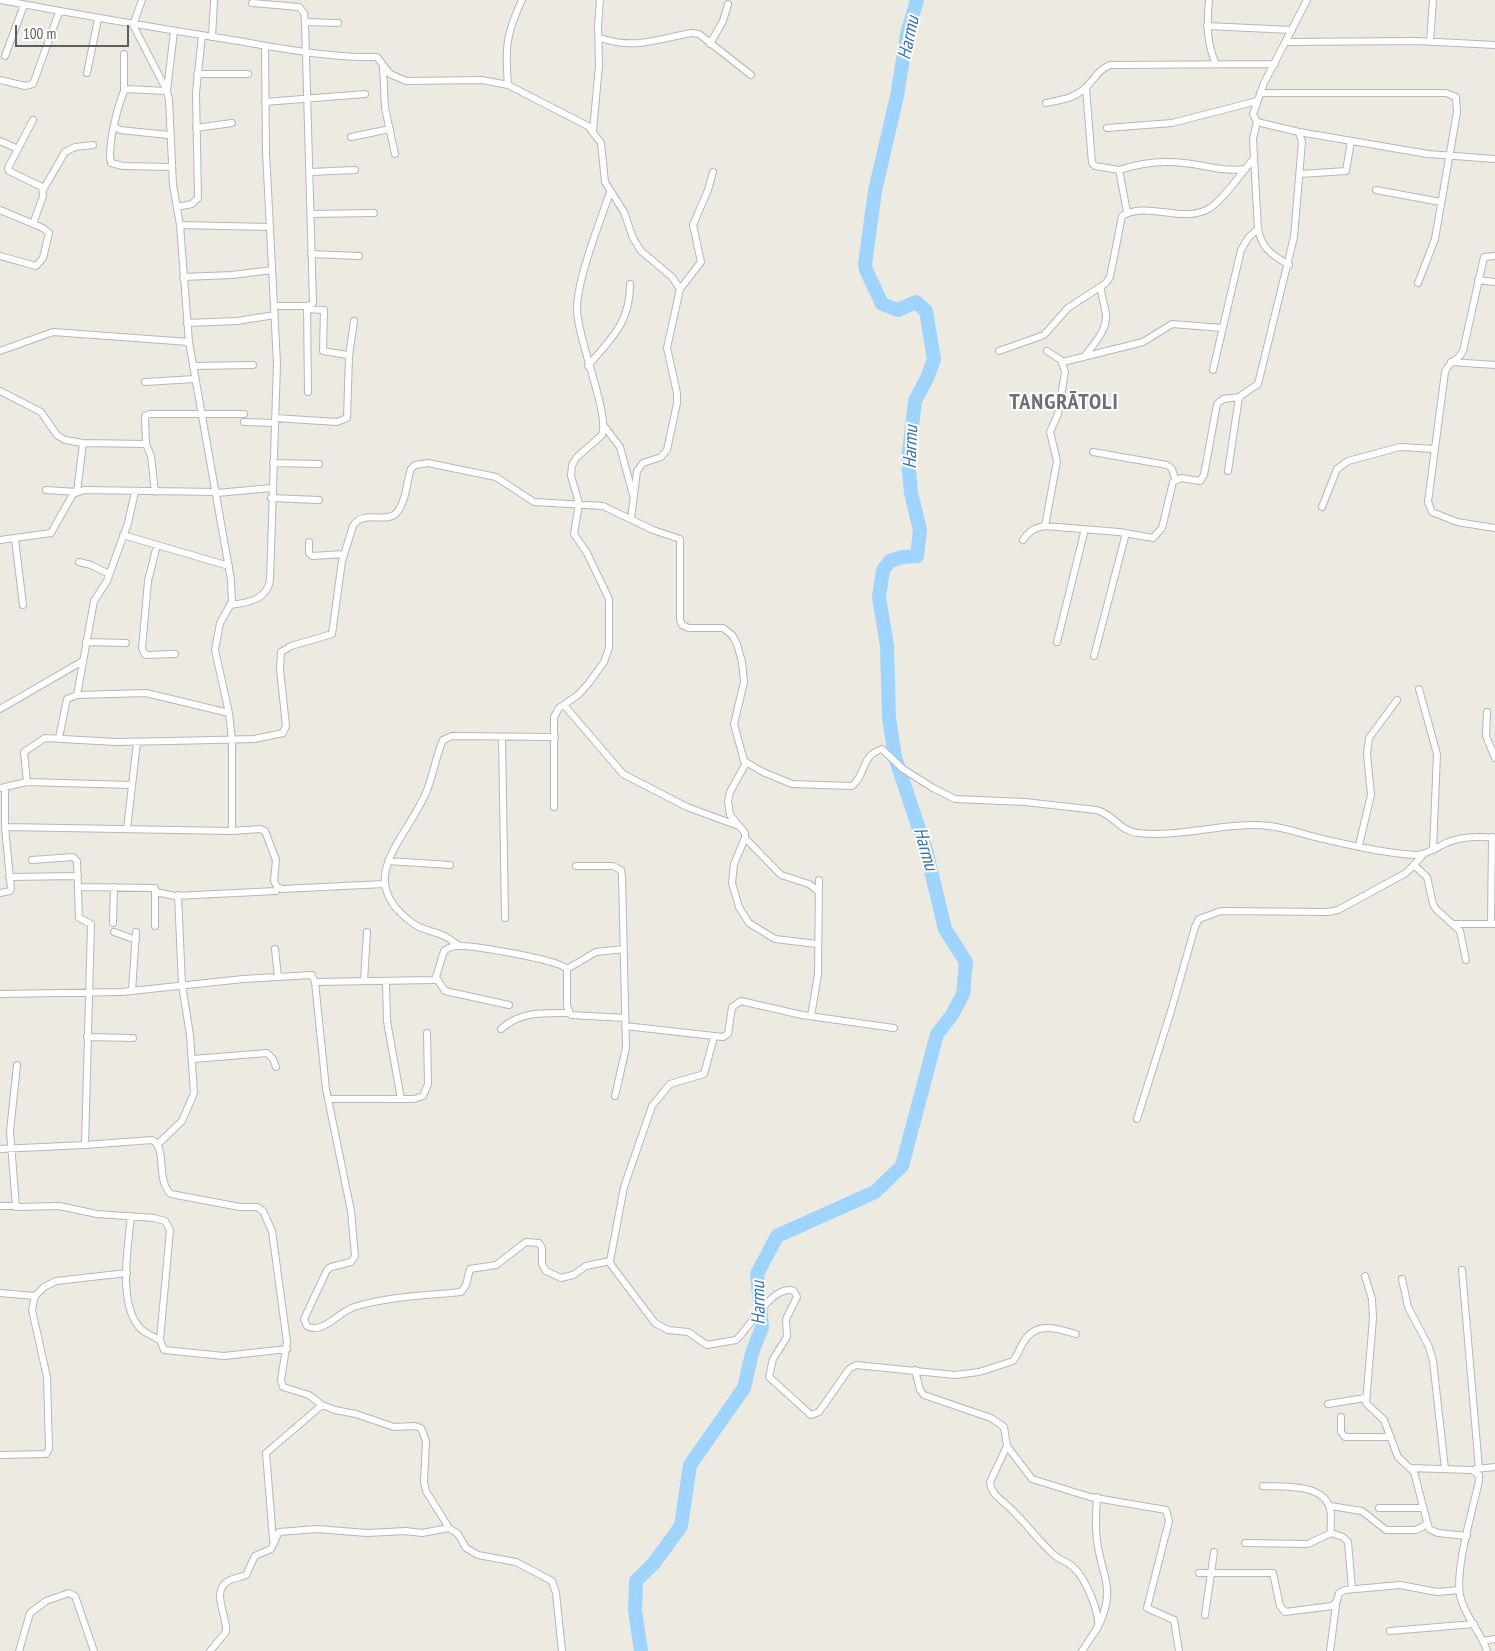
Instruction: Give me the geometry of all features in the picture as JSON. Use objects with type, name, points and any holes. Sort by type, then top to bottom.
[{"type":"street","points":[[0,0],[133,26],[265,46],[347,58],[377,57],[390,74],[409,82],[482,80],[508,85],[575,119],[593,131],[601,143],[603,175],[610,192],[624,212],[633,238],[641,251],[672,277],[680,289]]},
{"type":"street","points":[[142,0],[133,26],[167,91]]},
{"type":"street","points":[[212,37],[214,0]]},
{"type":"street","points":[[508,85],[506,41],[514,15],[522,0]]},
{"type":"street","points":[[593,131],[600,38],[598,25],[600,0]]},
{"type":"street","points":[[1209,0],[1207,26],[1210,51],[1216,64]]},
{"type":"street","points":[[1289,265],[1267,251],[1260,240],[1253,133],[1257,122],[1253,114],[1260,93],[1307,0]]},
{"type":"street","points":[[1430,42],[1433,0]]},
{"type":"street","points":[[252,3],[300,7],[304,13],[313,303],[307,308]]},
{"type":"street","points":[[710,44],[722,21],[728,4]]},
{"type":"street","points":[[5,56],[24,5]]},
{"type":"street","points":[[0,80],[25,86],[33,84],[59,12]]},
{"type":"street","points":[[87,74],[98,19]]},
{"type":"street","points":[[305,22],[338,23]]},
{"type":"street","points":[[1207,26],[1292,30]]},
{"type":"street","points":[[174,31],[167,91],[171,118],[172,167],[180,225],[187,323],[201,413],[217,492],[233,600],[220,623],[216,650],[229,712],[232,740],[232,831]]},
{"type":"street","points":[[600,38],[619,44],[635,45],[692,33],[702,36],[751,75]]},
{"type":"street","points":[[177,207],[192,204],[198,198],[197,74],[202,35]]},
{"type":"street","points":[[1286,42],[1430,42],[1495,45]]},
{"type":"street","points":[[230,606],[255,600],[266,592],[269,586],[275,420],[275,306],[269,227],[265,46]]},
{"type":"street","points":[[124,54],[122,76],[124,90],[110,156],[113,164],[172,167]]},
{"type":"street","points":[[1046,103],[1068,99],[1086,88],[1096,73],[1110,65],[1274,64]]},
{"type":"street","points":[[383,65],[383,100],[395,154]]},
{"type":"street","points":[[197,74],[248,74]]},
{"type":"street","points":[[124,90],[132,88],[167,91]]},
{"type":"street","points":[[1086,88],[1092,163],[1095,166],[1119,170],[1147,162],[1183,163],[1229,171],[1245,169]]},
{"type":"street","points":[[1260,93],[1452,94],[1458,102],[1458,112],[1448,156],[1435,239],[1418,283]]},
{"type":"street","points":[[265,102],[365,94]]},
{"type":"street","points":[[1107,128],[1172,123],[1257,101]]},
{"type":"street","points":[[33,120],[9,164],[9,172],[40,185],[43,190]]},
{"type":"street","points":[[1257,122],[1351,141],[1448,156],[1495,159]]},
{"type":"street","points":[[196,128],[232,123]]},
{"type":"street","points":[[115,127],[120,130],[168,135]]},
{"type":"street","points":[[351,137],[390,129]]},
{"type":"street","points":[[1175,479],[1195,481],[1202,479],[1217,404],[1223,399],[1238,397],[1254,387],[1260,379],[1289,265],[1300,174],[1302,142],[1299,132]]},
{"type":"street","points":[[0,141],[18,149]]},
{"type":"street","points":[[1300,174],[1346,171],[1351,141]]},
{"type":"street","points":[[33,224],[43,190],[65,152],[75,147],[93,145]]},
{"type":"street","points":[[999,351],[1044,335],[1068,308],[1101,287],[1110,277],[1120,221],[1128,212],[1198,214],[1216,203],[1254,158]]},
{"type":"street","points":[[310,172],[356,170]]},
{"type":"street","points":[[1119,170],[1128,212]]},
{"type":"street","points":[[631,519],[637,471],[643,463],[661,457],[667,450],[678,403],[667,348],[680,289],[701,262],[693,225],[708,190],[713,172]]},
{"type":"street","points":[[1376,190],[1441,202]]},
{"type":"street","points":[[610,192],[584,274],[577,306],[588,366],[604,426],[620,447],[635,499]]},
{"type":"street","points":[[0,210],[47,230],[48,233],[43,258],[39,264],[31,266],[0,256]]},
{"type":"street","points":[[310,214],[374,213]]},
{"type":"street","points":[[180,225],[269,227]]},
{"type":"street","points":[[1213,370],[1241,250],[1248,238],[1258,229]]},
{"type":"street","points":[[311,254],[359,256]]},
{"type":"street","points":[[1495,256],[1484,257],[1463,351],[1461,356],[1450,362],[1445,372],[1428,502],[1432,512],[1456,522],[1495,528]]},
{"type":"street","points":[[183,277],[232,275],[272,270]]},
{"type":"street","points":[[1478,280],[1495,282]]},
{"type":"street","points":[[588,366],[618,330],[627,315],[630,284]]},
{"type":"street","points":[[1084,357],[1105,327],[1106,314],[1101,296],[1101,287]]},
{"type":"street","points":[[275,306],[324,310],[323,351],[348,356]]},
{"type":"street","points":[[307,308],[308,392]]},
{"type":"street","points":[[187,323],[237,321],[275,315]]},
{"type":"street","points":[[244,422],[275,420],[337,422],[346,419],[348,356],[354,321]]},
{"type":"street","points":[[1063,362],[1143,342],[1172,324],[1222,328]]},
{"type":"street","points":[[0,351],[53,332],[189,342]]},
{"type":"street","points":[[1044,526],[1057,461],[1050,432],[1058,414],[1066,372],[1063,362],[1047,351]]},
{"type":"street","points":[[1450,362],[1495,365]]},
{"type":"street","points":[[193,366],[253,365]]},
{"type":"street","points":[[145,382],[195,378]]},
{"type":"street","points":[[0,391],[41,412],[60,437],[72,443],[146,444]]},
{"type":"street","points":[[1228,470],[1238,397]]},
{"type":"street","points":[[155,492],[151,456],[146,444],[145,416],[149,414],[244,414]]},
{"type":"street","points":[[554,808],[554,717],[564,704],[578,695],[597,672],[604,662],[610,642],[609,599],[574,532],[579,503],[571,476],[572,465],[586,447],[602,435],[604,426]]},
{"type":"street","points":[[0,540],[51,533],[77,492],[83,443]]},
{"type":"street","points":[[1322,507],[1337,469],[1348,461],[1400,447],[1435,449]]},
{"type":"street","points":[[1023,540],[1035,528],[1044,526],[1085,528],[1153,538],[1159,534],[1175,479],[1172,469],[1168,465],[1093,452]]},
{"type":"street","points":[[273,463],[319,464]]},
{"type":"street","points":[[27,782],[25,751],[44,738],[137,742],[232,740],[272,737],[285,731],[280,654],[291,646],[332,634],[344,554],[349,534],[355,523],[368,516],[390,516],[398,511],[410,471],[417,465],[428,463],[496,477],[508,483],[528,499],[541,503],[579,503],[603,506],[653,530],[680,539],[678,613],[682,625],[689,628],[720,627],[728,631],[737,644],[744,669],[744,682],[734,724],[740,750],[746,762],[763,772],[792,784],[850,786],[858,780],[869,756],[882,749],[903,769],[940,793],[955,799],[1025,802],[1096,810],[1109,814],[1122,828],[1138,833],[1189,833],[1222,827],[1270,826],[1406,854],[1424,854],[1457,839],[1493,838],[1493,924],[1454,924]]},
{"type":"street","points":[[46,490],[77,492],[217,492],[272,488]]},
{"type":"street","points":[[77,695],[81,662],[94,601],[106,585],[136,492]]},
{"type":"street","points":[[271,498],[319,500]]},
{"type":"street","points":[[1057,642],[1085,528]]},
{"type":"street","points":[[1094,656],[1126,533]]},
{"type":"street","points":[[123,535],[229,566]]},
{"type":"street","points":[[15,539],[23,605]]},
{"type":"street","points":[[309,542],[309,553],[312,556],[344,554]]},
{"type":"street","points":[[157,545],[148,580],[142,648],[145,655],[175,654]]},
{"type":"street","points":[[79,562],[109,574]]},
{"type":"street","points":[[86,642],[126,644]]},
{"type":"street","points":[[0,709],[81,662]]},
{"type":"street","points":[[1419,689],[1437,754],[1433,850]]},
{"type":"street","points":[[59,738],[64,706],[67,699],[77,695],[146,693],[229,712]]},
{"type":"street","points":[[1359,845],[1371,795],[1367,754],[1369,738],[1397,700]]},
{"type":"street","points":[[564,704],[623,774],[687,807],[738,825]]},
{"type":"street","points":[[1486,712],[1486,736],[1495,758]]},
{"type":"street","points":[[555,737],[502,738],[452,736],[443,740],[426,794],[388,861],[384,871],[384,884],[390,898],[413,924],[443,935],[458,945],[522,955],[561,964],[567,969],[569,1013]]},
{"type":"street","points":[[502,738],[505,918]]},
{"type":"street","points":[[127,829],[137,742]]},
{"type":"street","points":[[746,762],[728,797],[730,815],[743,830],[746,838],[781,875],[809,884],[818,891]]},
{"type":"street","points":[[0,893],[10,891],[4,827],[3,788],[27,782],[131,786]]},
{"type":"street","points":[[4,827],[232,831],[260,829],[265,831],[276,860],[274,885],[279,888],[384,884]]},
{"type":"street","points":[[746,838],[736,856],[732,883],[739,908],[747,920],[775,939],[817,944]]},
{"type":"street","points":[[1136,1119],[1171,1011],[1194,927],[1199,919],[1221,912],[1328,912],[1338,910],[1400,876],[1414,866],[1424,854]]},
{"type":"street","points":[[32,860],[73,857],[77,861],[79,918],[91,924],[84,1145]]},
{"type":"street","points":[[388,861],[450,865]]},
{"type":"street","points":[[576,866],[613,866],[620,870],[626,1048],[615,1096]]},
{"type":"street","points":[[1414,866],[1427,877],[1432,904],[1454,924],[1462,937],[1466,960]]},
{"type":"street","points":[[9,876],[78,876]]},
{"type":"street","points":[[811,1016],[818,975],[819,880]]},
{"type":"street","points":[[78,887],[155,888],[154,926]]},
{"type":"street","points":[[113,922],[114,887]]},
{"type":"street","points":[[156,892],[178,895],[276,892]]},
{"type":"street","points":[[158,1144],[182,1122],[194,1093],[193,1059],[182,985],[178,895]]},
{"type":"street","points":[[114,932],[136,940]]},
{"type":"street","points":[[132,991],[136,932]]},
{"type":"street","points":[[364,981],[367,932]]},
{"type":"street","points":[[458,945],[444,951],[437,979],[445,991],[509,1005]]},
{"type":"street","points":[[275,949],[278,977]]},
{"type":"street","points":[[567,969],[596,952],[624,949]]},
{"type":"street","points":[[0,994],[132,991],[310,974],[315,982],[328,1099],[350,1211],[355,1256],[351,1262],[331,1266],[327,1270],[319,1291],[305,1315],[307,1326],[314,1330],[341,1312],[383,1300],[462,1292],[466,1286],[470,1269],[496,1265],[526,1242],[539,1243],[542,1248],[542,1264],[546,1271],[561,1278],[573,1275],[586,1266],[609,1262]]},
{"type":"street","points":[[315,982],[437,979]]},
{"type":"street","points":[[386,981],[387,1021],[401,1099]]},
{"type":"street","points":[[625,1026],[723,1038],[728,1034],[732,1007],[741,1001],[811,1016],[894,1028]]},
{"type":"street","points":[[501,1029],[510,1021],[537,1013],[569,1013],[577,1017],[625,1018]]},
{"type":"street","points":[[328,1099],[419,1098],[426,1093],[427,1033]]},
{"type":"street","points":[[88,1037],[133,1038]]},
{"type":"street","points":[[609,1262],[613,1254],[624,1187],[652,1106],[670,1084],[704,1074],[714,1037]]},
{"type":"street","points":[[193,1059],[267,1053],[273,1059],[276,1068]]},
{"type":"street","points":[[16,1206],[11,1148],[11,1122],[17,1065]]},
{"type":"street","points":[[0,1148],[84,1145],[148,1139],[158,1144]]},
{"type":"street","points":[[158,1144],[162,1177],[166,1189],[171,1194],[230,1205],[257,1207],[264,1211],[272,1231],[287,1349],[282,1374],[283,1387],[309,1395],[322,1405],[372,1418],[394,1427],[414,1426],[421,1428],[425,1434],[426,1442],[425,1488],[449,1528],[458,1534],[466,1548],[473,1554],[516,1562],[552,1581],[556,1593],[562,1651]]},
{"type":"street","points":[[0,1206],[16,1206],[18,1208],[59,1206],[97,1214],[161,1219],[168,1225],[170,1230],[160,1340],[164,1350],[208,1356],[237,1356],[287,1349]]},
{"type":"street","points":[[130,1216],[127,1273],[129,1304],[134,1318],[143,1331],[160,1340]]},
{"type":"street","points":[[609,1262],[651,1319],[662,1328],[693,1334],[703,1344],[713,1345],[734,1342],[765,1305],[787,1290],[792,1290],[797,1294],[786,1319],[787,1338],[773,1359],[769,1376],[808,1414],[818,1413],[853,1366],[861,1365],[955,1375],[978,1372],[1014,1361],[1024,1342],[1036,1329],[1056,1328],[1076,1334]]},
{"type":"street","points":[[1462,1270],[1476,1469],[1479,1481],[1467,1536],[1459,1590],[1465,1610],[1487,1651]]},
{"type":"street","points":[[0,1455],[46,1454],[49,1449],[47,1377],[33,1320],[32,1310],[35,1296],[44,1287],[56,1281],[127,1273]]},
{"type":"street","points":[[1365,1276],[1372,1299],[1373,1318],[1366,1403],[1384,1420],[1398,1457],[1410,1468],[1416,1478],[1427,1524],[1433,1532],[1467,1536]]},
{"type":"street","points":[[1402,1279],[1408,1307],[1429,1347],[1433,1361],[1445,1469]]},
{"type":"street","points":[[0,1293],[35,1296]]},
{"type":"street","points":[[915,1370],[920,1390],[925,1396],[1001,1424],[1006,1432],[1007,1446],[990,1482],[991,1489],[1052,1553],[1077,1571],[1095,1606],[1098,1627]]},
{"type":"street","points":[[1328,1404],[1365,1398]]},
{"type":"street","points":[[274,1544],[266,1453],[322,1405]]},
{"type":"street","points":[[1341,1417],[1341,1432],[1345,1437],[1391,1437]]},
{"type":"street","points":[[1007,1446],[1032,1479],[1097,1498],[1161,1508],[1168,1514],[1169,1520],[1147,1608],[1174,1620],[1179,1651]]},
{"type":"street","points":[[1410,1468],[1476,1469],[1495,1467]]},
{"type":"street","points":[[1263,1486],[1308,1490],[1320,1495],[1330,1506],[1362,1511],[1386,1530],[1416,1530],[1427,1524]]},
{"type":"street","points":[[1082,1651],[1098,1627],[1108,1603],[1107,1580],[1096,1539],[1097,1498]]},
{"type":"street","points":[[1330,1506],[1331,1532]]},
{"type":"street","points":[[1379,1508],[1423,1508]]},
{"type":"street","points":[[210,1651],[226,1632],[220,1597],[222,1588],[230,1580],[246,1575],[255,1556],[269,1551],[274,1544],[277,1533],[317,1529],[367,1533],[406,1531],[422,1533],[449,1528]]},
{"type":"street","points":[[1245,1543],[1308,1544],[1331,1532],[1343,1536],[1348,1542],[1352,1589]]},
{"type":"street","points":[[1205,1615],[1214,1552]]},
{"type":"street","points":[[1199,1573],[1273,1573],[1280,1606],[1285,1612],[1336,1605]]},
{"type":"street","points":[[1330,1651],[1339,1593],[1352,1589],[1400,1585],[1437,1592],[1459,1590]]},
{"type":"street","points":[[19,1651],[30,1613],[46,1601],[69,1593],[75,1596],[94,1651]]},
{"type":"street","points":[[1390,1631],[1474,1624]]},
{"type":"street","points":[[1483,1641],[1495,1639]]},
{"type":"waterway","name":"Harmu","points":[[641,1651],[635,1610],[636,1581],[654,1563],[681,1526],[690,1465],[744,1388],[752,1353],[762,1327],[757,1274],[777,1236],[875,1192],[902,1166],[937,1034],[952,1015],[963,994],[966,962],[945,929],[926,850],[895,757],[889,718],[887,646],[879,597],[883,570],[890,561],[902,557],[917,556],[920,530],[911,493],[908,460],[915,401],[934,359],[926,311],[916,302],[898,310],[882,304],[865,264],[875,191],[897,96],[907,34],[917,0]]},
{"type":"district","name":"TANGRĀTOLI","points":[[1064,403]]}]
